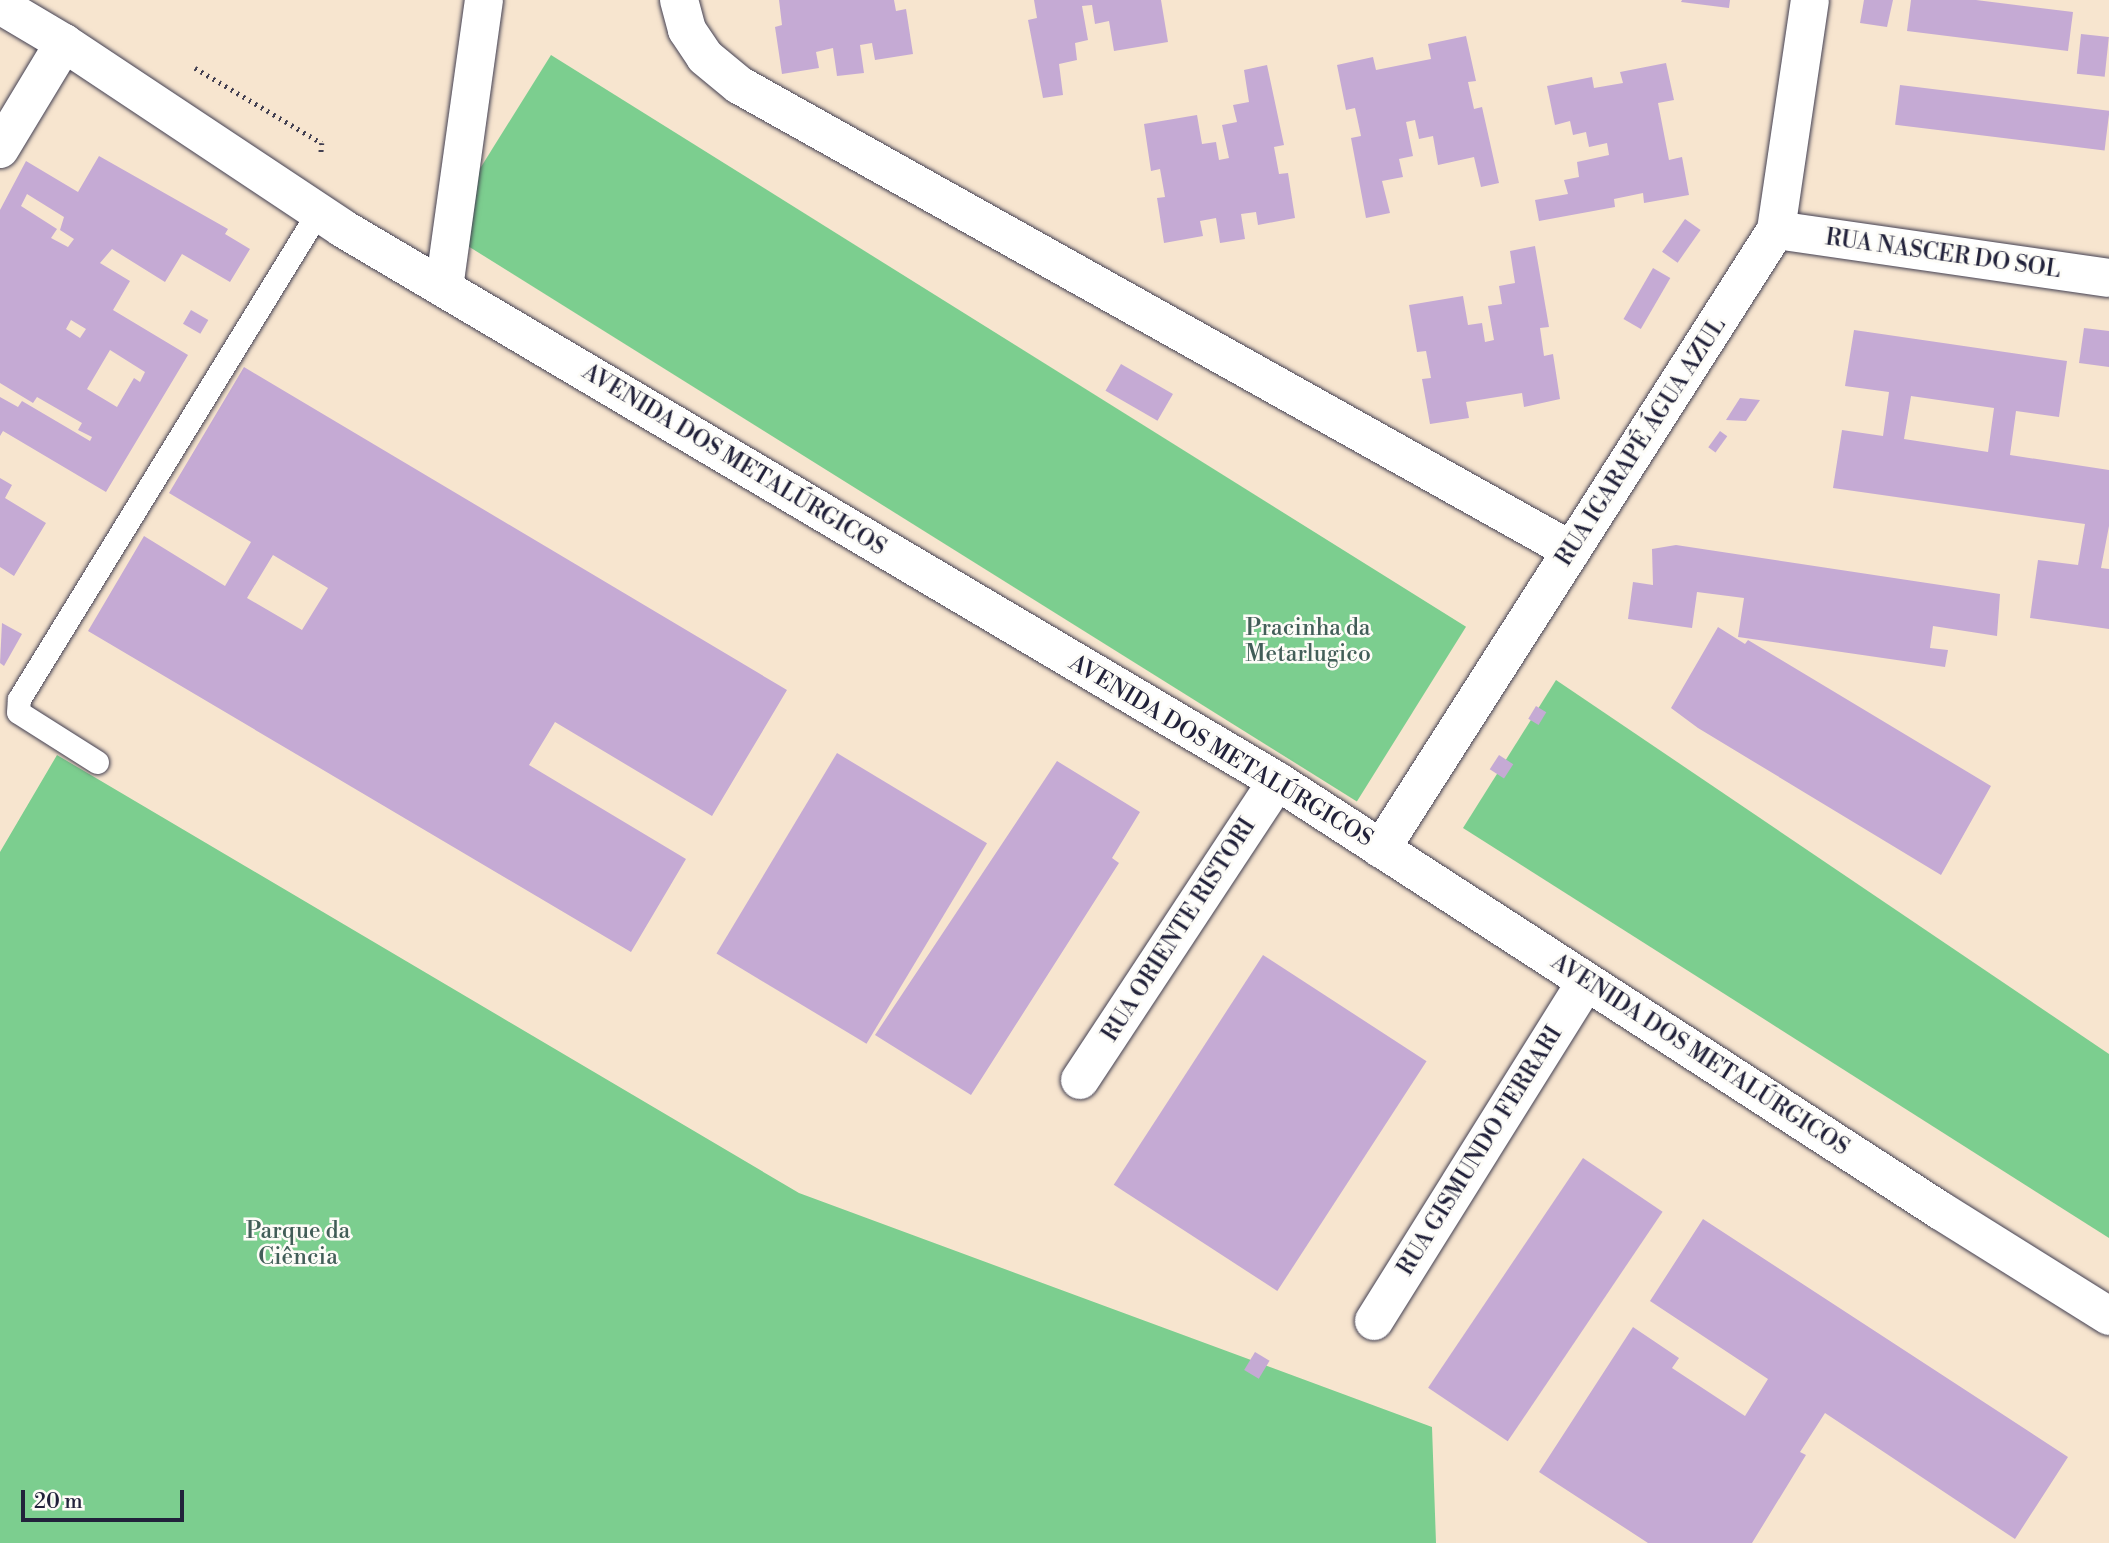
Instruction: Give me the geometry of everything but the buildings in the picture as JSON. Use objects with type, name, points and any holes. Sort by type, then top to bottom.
[{"type":"street","points":[[444,288],[484,0]]},
{"type":"street","points":[[679,0],[687,30],[705,57],[739,85],[1572,551]]},
{"type":"street","name":"RUA IGARAPÉ ÁGUA AZUL","points":[[1381,849],[1776,230],[1810,0]]},
{"type":"street","name":"AVENIDA DOS METALÚRGICOS","points":[[0,5],[64,43],[318,212],[1277,781],[1586,982],[2109,1315]]},
{"type":"street","points":[[0,149],[64,43]]},
{"type":"street","name":"RUA NASCER DO SOL","points":[[1776,230],[2109,278]]},
{"type":"street","name":"RUA ORIENTE RISTORI","points":[[1080,1080],[1277,781]]},
{"type":"street","name":"RUA GISMUNDO FERRARI","points":[[1374,1321],[1586,982]]},
{"type":"lane","points":[[97,762],[18,712],[19,699],[318,212]]},
{"type":"green space","name":"Pracinha da Metarlugico","points":[[551,55],[1466,627],[1357,801],[442,230]]},
{"type":"green space","points":[[1556,680],[2109,1054],[2109,1238],[1463,828]]},
{"type":"green space","name":"Parque da Ciência","points":[[57,755],[799,1193],[1432,1427],[1436,1543],[0,1543],[0,852]]}]
